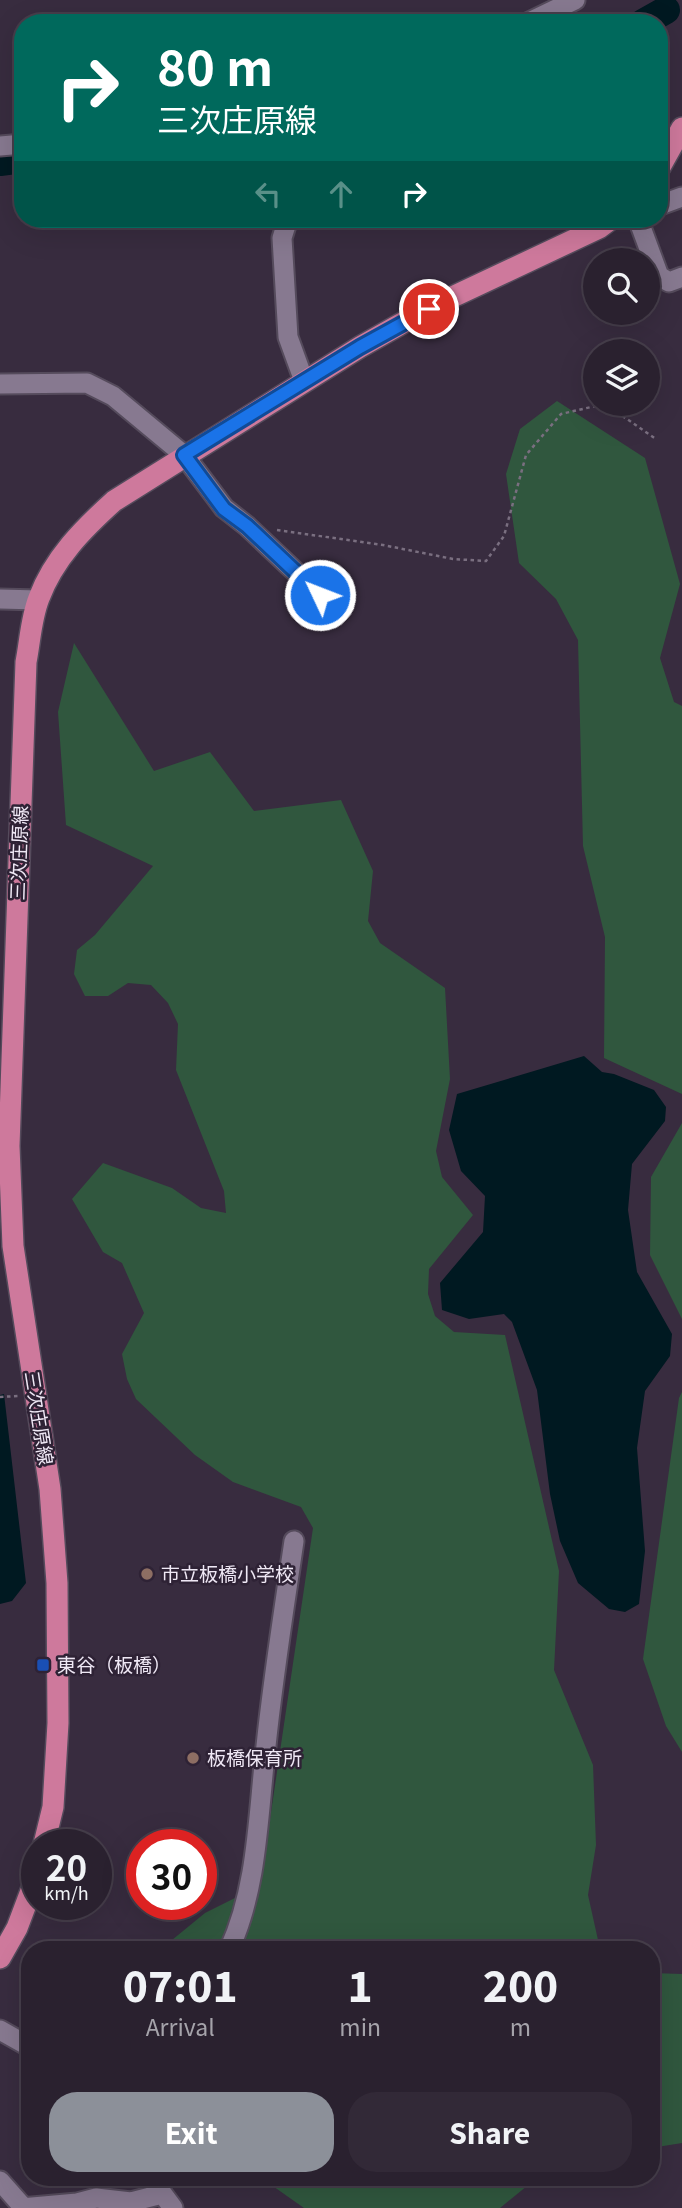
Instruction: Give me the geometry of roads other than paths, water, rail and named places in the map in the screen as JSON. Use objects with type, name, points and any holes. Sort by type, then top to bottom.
[{"type":"main road","points":[[668,153],[682,128]]},
{"type":"main road","name":"三次庄原線","points":[[48,1829],[53,1807],[58,1723],[57,1583],[50,1489],[13,1245],[9,1146],[26,662],[38,600],[56,563],[80,532],[114,501],[360,347],[429,309],[599,228]]},
{"type":"main road","points":[[0,1958],[21,1917]]},
{"type":"street","points":[[546,14],[575,0]]},
{"type":"street","points":[[285,228],[282,238],[288,337],[304,381]]},
{"type":"street","points":[[641,228],[659,276],[669,282],[682,277]]},
{"type":"street","points":[[0,384],[87,383],[113,396],[184,455],[224,509],[247,526],[320,595]]},
{"type":"street","points":[[0,600],[38,600]]},
{"type":"street","points":[[233,1941],[241,1923],[249,1891],[270,1703],[294,1541]]},
{"type":"street","points":[[0,2030],[21,2042]]},
{"type":"street","points":[[0,2181],[22,2207],[96,2199],[167,2201]]},
{"type":"street","points":[[156,2186],[167,2201]]},
{"type":"water","points":[[584,1056],[602,1072],[654,1090],[666,1107],[665,1121],[632,1164],[628,1210],[637,1272],[672,1334],[670,1356],[645,1391],[637,1448],[645,1551],[639,1604],[625,1612],[609,1609],[578,1583],[560,1541],[550,1494],[537,1390],[512,1322],[504,1314],[469,1319],[442,1310],[440,1283],[483,1232],[485,1196],[461,1171],[449,1130],[457,1094]]},
{"type":"water","points":[[4,1394],[26,1583],[12,1601],[0,1604],[0,1395]]},
{"type":"waterway","points":[[659,14],[666,10]]},
{"type":"waterway","points":[[0,162],[14,160]]},
{"type":"place","name":"市立板橋小学校","points":[[147,1574]]},
{"type":"place","name":"東谷（板橋）","points":[[43,1665]]},
{"type":"place","name":"板橋保育所","points":[[193,1758]]}]
